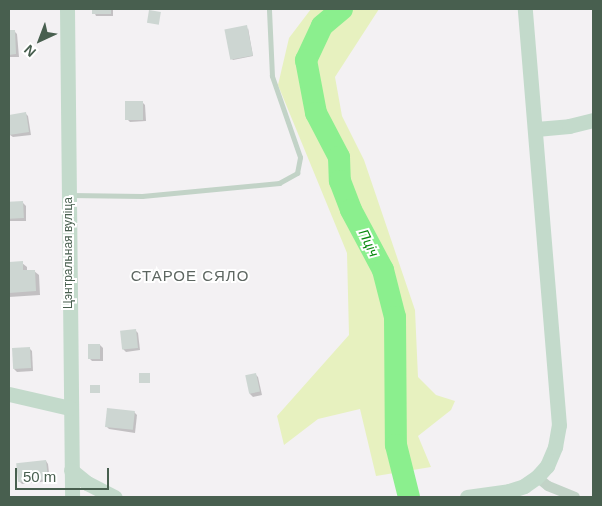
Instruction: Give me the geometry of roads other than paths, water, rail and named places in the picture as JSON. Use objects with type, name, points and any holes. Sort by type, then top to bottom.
[{"type":"street","name":"Цэнтральная вуліца","points":[[67,9],[72,497]]},
{"type":"street","points":[[467,497],[509,491],[524,486],[538,477],[547,466],[555,447],[559,425],[526,9]]},
{"type":"street","points":[[536,129],[569,126],[593,120]]},
{"type":"street","points":[[9,394],[70,408]]},
{"type":"street","points":[[72,470],[87,483],[116,497]]},
{"type":"street","points":[[538,477],[548,486],[575,497]]},
{"type":"lane","points":[[69,195],[142,196],[279,182],[297,173],[300,157],[272,76],[270,9]]},
{"type":"waterway","name":"Пціч","points":[[342,9],[322,26],[306,60],[316,113],[339,157],[340,181],[351,210],[383,270],[395,317],[396,445],[409,497]]},
{"type":"district","name":"СТАРОЕ СЯЛО","points":[[190,276]]}]
